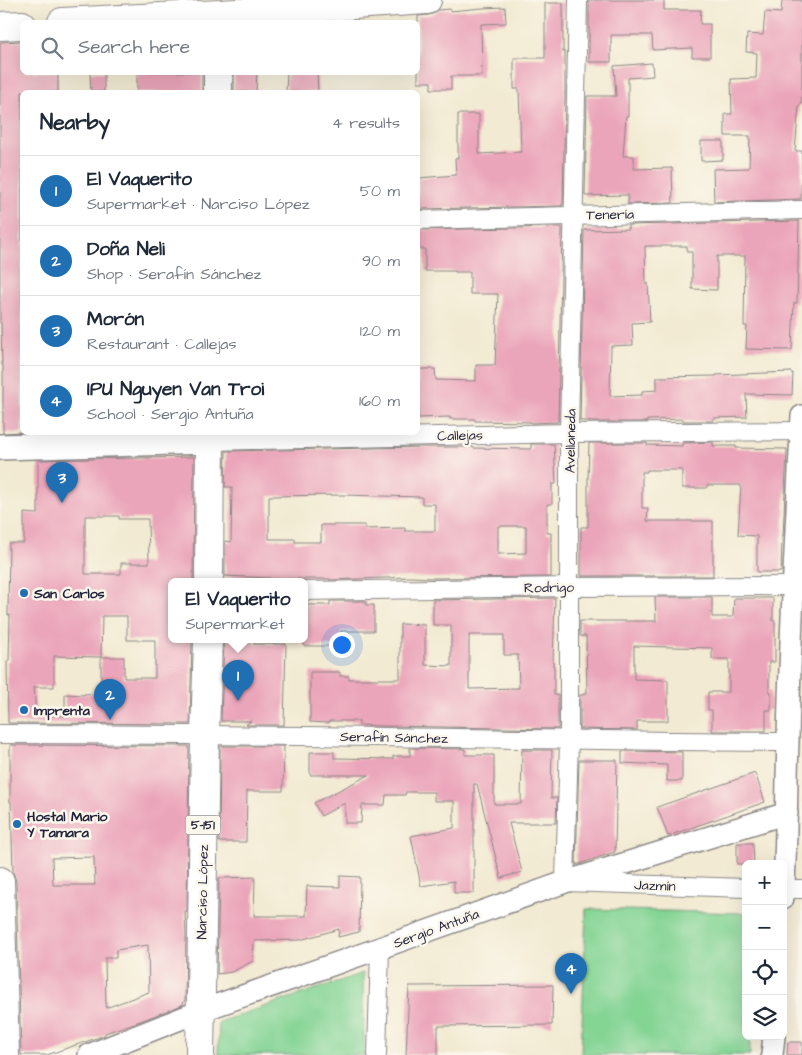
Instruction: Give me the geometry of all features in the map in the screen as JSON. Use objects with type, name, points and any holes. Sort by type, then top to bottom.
[{"type":"main road","points":[[94,20],[428,0]]},
{"type":"main road","points":[[0,26],[20,25]]},
{"type":"main road","points":[[218,75],[218,90]]},
{"type":"main road","points":[[209,578],[210,437]]},
{"type":"main road","name":"Callejas","points":[[0,447],[210,437]]},
{"type":"main road","name":"Narciso López","points":[[200,1055],[208,643]]},
{"type":"main road","points":[[0,881],[2,1007],[5,1055]]},
{"type":"street","name":"Avellaneda","points":[[565,882],[569,740],[569,433],[578,0]]},
{"type":"street","name":"Tenería","points":[[420,220],[802,210]]},
{"type":"street","name":"Callejas","points":[[420,435],[569,433],[802,424]]},
{"type":"street","points":[[785,860],[793,586],[802,424]]},
{"type":"street","name":"Callejas","points":[[210,437],[390,435]]},
{"type":"street","name":"Rodrigo","points":[[308,591],[793,586]]},
{"type":"street","name":"Serafín Sánchez","points":[[0,734],[205,734],[788,742]]},
{"type":"street","name":"Sergio Antuña","points":[[89,1055],[200,1011],[565,882],[787,813]]},
{"type":"street","name":"Jazmín","points":[[565,882],[742,888]]},
{"type":"street","points":[[787,889],[802,889]]},
{"type":"street","points":[[377,1055],[380,948]]},
{"type":"street","points":[[772,1055],[774,1040]]},
{"type":"green space","points":[[586,909],[742,913],[742,1040],[750,1040],[750,1055],[581,1055]]},
{"type":"green space","points":[[363,973],[364,1055],[218,1055],[219,1022]]},
{"type":"building","points":[[589,0],[664,0],[664,10],[701,10],[700,24],[710,24],[710,57],[692,57],[692,48],[653,50],[652,35],[611,35],[611,62],[589,62]]},
{"type":"building","points":[[782,0],[802,0],[802,91],[795,151],[802,151],[801,199],[714,202],[713,169],[749,168],[750,136],[725,136],[725,114],[732,114],[731,79],[756,78],[757,53],[746,52],[747,34],[763,35],[765,12],[781,13]]},
{"type":"building","points":[[545,3],[563,3],[565,93],[562,206],[420,209],[420,178],[456,175],[455,159],[458,158],[458,114],[479,114],[479,154],[521,152],[519,89],[514,89],[514,58],[545,58]]},
{"type":"building","points":[[505,7],[506,23],[481,24],[482,76],[451,76],[451,89],[431,89],[431,82],[418,82],[418,75],[420,75],[420,20],[418,20],[418,16],[429,15],[438,10],[450,9],[450,11]]},
{"type":"building","points":[[20,41],[20,75],[58,75],[58,90],[20,90],[20,432],[3,433],[3,365],[0,323],[1,42]]},
{"type":"building","points":[[652,63],[653,76],[628,78],[628,116],[626,116],[623,156],[634,156],[634,169],[672,168],[673,203],[628,204],[628,195],[585,196],[587,96],[616,96],[614,66]]},
{"type":"building","points":[[90,75],[104,75],[104,90],[91,90]]},
{"type":"building","points":[[137,75],[202,75],[202,90],[137,90]]},
{"type":"building","points":[[234,75],[257,75],[256,90],[234,90]]},
{"type":"building","points":[[287,75],[317,75],[318,90],[286,90]]},
{"type":"building","points":[[701,141],[723,141],[723,160],[701,161]]},
{"type":"building","points":[[799,221],[797,303],[794,303],[792,350],[746,349],[747,326],[744,326],[745,256],[717,256],[717,290],[692,289],[692,252],[687,252],[687,246],[645,246],[650,322],[632,323],[633,345],[611,346],[610,396],[642,395],[642,391],[657,390],[657,377],[791,372],[793,373],[792,395],[746,394],[747,417],[713,418],[713,421],[683,421],[683,419],[647,420],[647,422],[580,421],[584,230],[628,229],[628,225]]},
{"type":"building","points":[[562,227],[558,422],[475,421],[475,419],[450,419],[450,417],[420,418],[420,369],[435,369],[436,380],[476,381],[476,365],[495,365],[498,294],[470,294],[470,272],[425,271],[425,249],[420,249],[420,230]]},
{"type":"building","points":[[713,442],[713,446],[787,449],[781,572],[757,572],[757,536],[738,535],[741,485],[707,485],[707,488],[682,488],[682,470],[647,470],[647,472],[642,472],[642,508],[648,508],[647,521],[713,521],[713,576],[581,576],[581,527],[588,527],[589,443],[647,443],[647,445],[682,446],[682,443]]},
{"type":"building","points":[[531,444],[554,444],[556,484],[552,484],[552,504],[547,504],[547,533],[551,533],[551,577],[411,577],[330,580],[225,576],[225,541],[231,542],[232,487],[225,487],[226,451],[420,447],[531,449]],"holes":[[[269,496],[422,497],[422,504],[435,504],[435,531],[405,531],[405,528],[365,529],[365,525],[321,525],[321,542],[269,539]],[[498,526],[526,526],[526,553],[498,554]]]},
{"type":"building","points":[[194,457],[193,578],[168,578],[168,643],[192,643],[190,724],[8,723],[9,543],[24,543],[24,513],[38,514],[38,460]],"holes":[[[85,516],[119,516],[119,519],[148,519],[149,563],[121,563],[121,574],[85,574]],[[102,616],[127,616],[127,640],[155,640],[155,678],[124,678],[124,657],[101,657]],[[54,656],[101,657],[101,693],[84,695],[65,694],[65,716],[36,715],[34,687],[54,687]]]},
{"type":"building","points":[[655,597],[712,597],[712,617],[733,617],[734,598],[773,598],[775,662],[769,662],[771,710],[766,710],[766,731],[712,731],[712,710],[708,710],[708,692],[729,692],[729,659],[712,659],[712,648],[634,646],[634,679],[668,680],[668,721],[637,721],[637,730],[580,729],[580,695],[587,693],[586,636],[580,636],[580,621],[656,621]]},
{"type":"building","points":[[555,598],[553,666],[554,695],[558,695],[558,729],[359,725],[359,721],[310,722],[310,672],[340,672],[340,676],[349,676],[349,679],[400,679],[400,624],[425,625],[425,665],[451,666],[451,625],[433,625],[433,600]],"holes":[[[469,635],[504,635],[504,655],[518,655],[519,688],[469,689]]]},
{"type":"building","points":[[330,601],[366,601],[366,605],[374,605],[374,631],[341,631],[341,646],[304,646],[304,643],[308,643],[308,605],[330,605]]},
{"type":"building","points":[[224,643],[286,644],[284,725],[246,725],[251,721],[221,721]]},
{"type":"building","points":[[10,745],[189,746],[185,1000],[182,1005],[47,1055],[21,1055],[16,881],[13,872]],"holes":[[[94,857],[95,885],[53,885],[52,858]],[[148,945],[149,992],[106,1008],[105,958],[116,958],[116,950]]]},
{"type":"building","points":[[284,746],[283,791],[247,791],[246,842],[219,842],[220,747]]},
{"type":"building","points":[[410,748],[465,749],[465,755],[494,755],[494,804],[521,804],[522,750],[552,750],[551,798],[557,798],[556,823],[509,823],[522,872],[501,878],[477,784],[474,784],[474,893],[454,893],[454,881],[421,886],[411,836],[454,828],[454,801],[434,801],[434,792],[406,792],[405,795],[386,795],[385,805],[362,805],[361,823],[345,823],[345,803],[321,816],[314,803],[369,775],[310,775],[310,752],[334,752],[334,758],[393,759],[393,756],[410,756]]},
{"type":"building","points":[[622,751],[682,752],[682,781],[667,781],[667,765],[622,763]]},
{"type":"building","points":[[579,760],[617,760],[615,852],[576,865]]},
{"type":"building","points":[[755,773],[765,802],[668,836],[657,807]]},
{"type":"building","points":[[737,843],[753,843],[754,860],[742,860],[742,864],[737,864]]},
{"type":"building","points":[[340,876],[360,877],[359,932],[338,937],[339,929],[300,940],[254,941],[253,961],[232,972],[217,974],[219,878],[255,877],[254,916],[306,916],[307,886],[340,887]]},
{"type":"building","points":[[553,985],[552,1025],[438,1026],[438,1055],[406,1055],[409,986]]},
{"type":"building","points":[[788,1042],[802,1042],[802,1055],[787,1055]]},
{"type":"place","name":"Morón","points":[[62,503]]},
{"type":"place","name":"San Carlos","points":[[24,593]]},
{"type":"place","name":"El Vaquerito","points":[[238,701]]},
{"type":"place","name":"Imprenta","points":[[24,710]]},
{"type":"place","name":"Doña Neli","points":[[110,720]]},
{"type":"place","name":"Hostal Mario Y Tamara","points":[[17,824]]},
{"type":"place","name":"IPU Nguyen Van Troi","points":[[571,994]]}]
